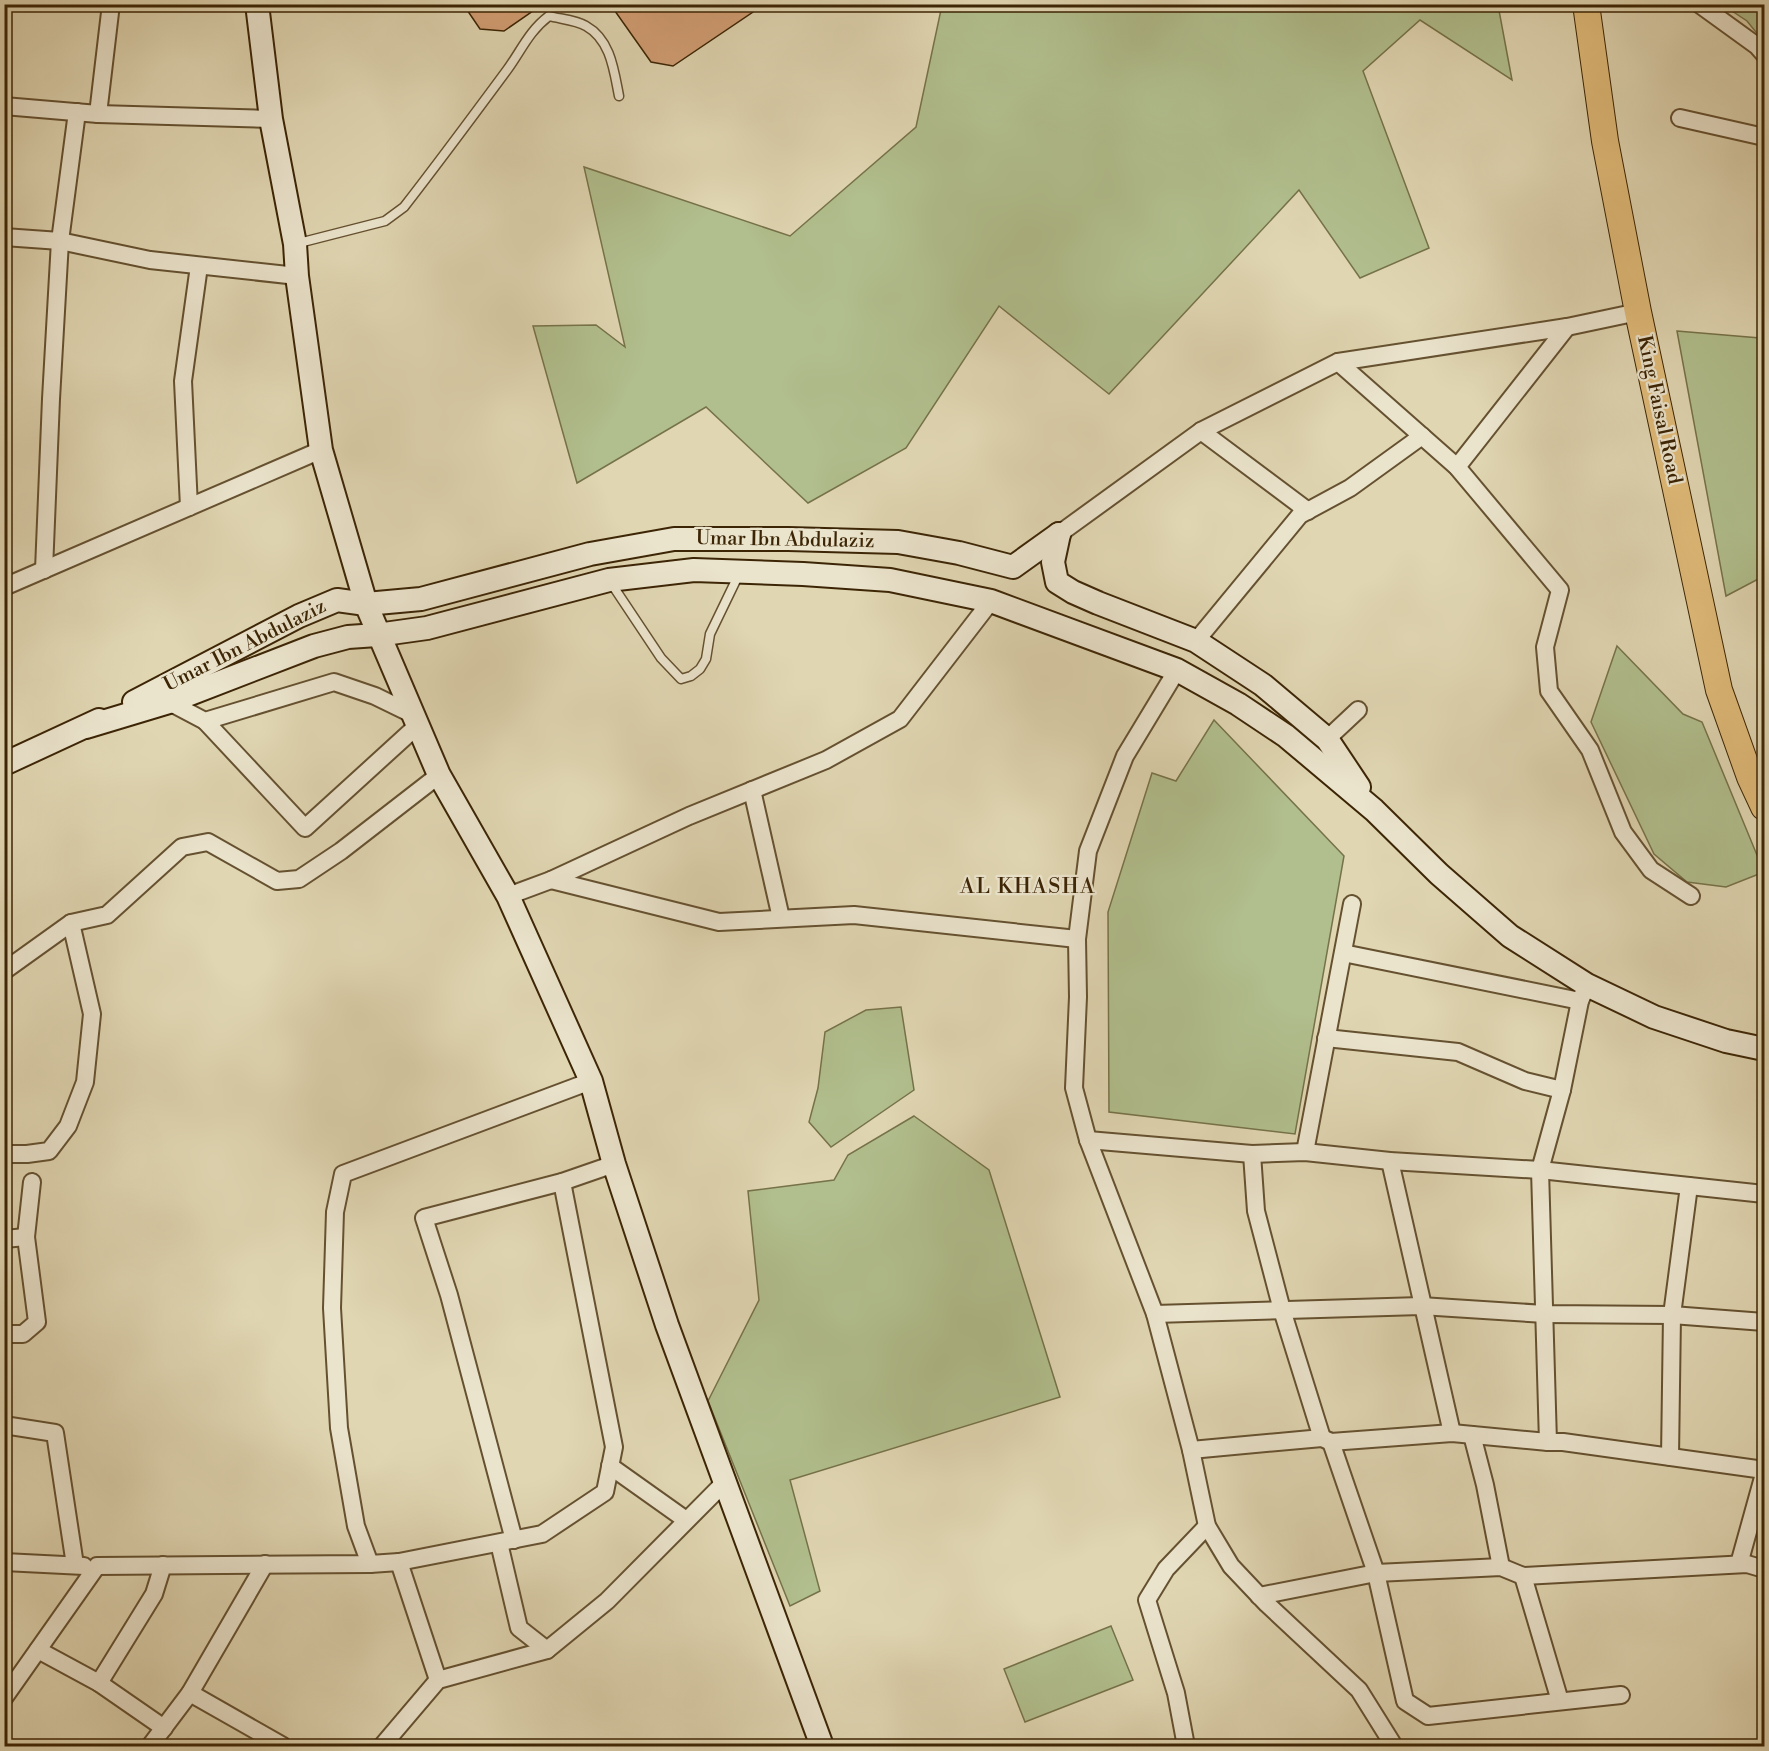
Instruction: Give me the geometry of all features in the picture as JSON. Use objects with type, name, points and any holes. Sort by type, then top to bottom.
[{"type":"main road","name":"King Faisal Road","points":[[1586,4],[1605,141],[1638,312],[1719,690],[1757,774],[1764,807]]},
{"type":"street","points":[[98,114],[111,4]]},
{"type":"street","points":[[257,4],[271,119],[295,244],[297,276],[321,450],[366,604],[377,635],[439,776],[508,896],[591,1081],[614,1164],[667,1326],[822,1746]]},
{"type":"street","points":[[1699,4],[1749,40],[1764,54]]},
{"type":"street","points":[[4,106],[98,114],[271,119]]},
{"type":"street","points":[[44,570],[60,241],[77,112]]},
{"type":"street","points":[[1680,118],[1764,137]]},
{"type":"street","points":[[4,237],[60,241],[150,261],[297,276]]},
{"type":"street","points":[[189,507],[183,381],[199,266]]},
{"type":"street","points":[[1059,534],[1201,431],[1338,362],[1567,327],[1638,312]]},
{"type":"street","points":[[1456,467],[1567,327]]},
{"type":"street","points":[[1338,362],[1456,467],[1560,590],[1545,647],[1548,691],[1590,750],[1623,832],[1651,870],[1691,896]]},
{"type":"street","points":[[1201,431],[1308,511]]},
{"type":"street","points":[[1196,640],[1300,515],[1350,488],[1422,436]]},
{"type":"street","points":[[4,587],[321,450]]},
{"type":"street","name":"Umar Ibn Abdulaziz","points":[[4,764],[86,727],[299,616],[337,600],[366,604],[421,599],[590,554],[674,539],[898,542],[959,553],[1013,567],[1059,534]]},
{"type":"street","name":"Umar Ibn Abdulaziz","points":[[1059,534],[1053,562],[1058,582],[1098,603],[1196,640],[1263,685],[1327,739],[1374,810]]},
{"type":"street","name":"Umar Ibn Abdulaziz","points":[[86,727],[169,702],[314,646],[348,637],[427,628],[609,580],[694,570],[890,580],[991,601],[1177,670],[1238,704],[1286,736],[1374,810],[1439,874],[1510,936],[1583,993],[1726,1041],[1764,1049]]},
{"type":"street","points":[[508,896],[551,880],[689,816],[826,760],[900,719],[991,601]]},
{"type":"street","points":[[1177,670],[1125,756],[1088,851],[1077,939],[1078,997],[1074,1088],[1088,1140],[1155,1314],[1191,1450],[1207,1526],[1231,1566],[1259,1596],[1359,1690],[1394,1746]]},
{"type":"street","points":[[205,721],[334,682],[375,696],[415,720]]},
{"type":"street","points":[[169,702],[205,721],[305,828],[415,720]]},
{"type":"street","points":[[1327,739],[1358,710]]},
{"type":"street","points":[[4,971],[71,923],[107,915],[182,847],[208,842],[277,880],[299,879],[439,776]]},
{"type":"street","points":[[752,790],[781,918]]},
{"type":"street","points":[[551,880],[719,922],[854,915],[1077,939]]},
{"type":"street","points":[[1305,1152],[1352,904]]},
{"type":"street","points":[[4,1154],[49,1151],[69,1126],[85,1082],[92,1014],[71,923]]},
{"type":"street","points":[[1343,953],[1583,993],[1562,1090],[1540,1170],[1548,1442]]},
{"type":"street","points":[[1326,1038],[1458,1052],[1525,1081],[1562,1090]]},
{"type":"street","points":[[370,1564],[356,1526],[339,1428],[332,1308],[335,1212],[343,1174],[591,1081]]},
{"type":"street","points":[[1088,1140],[1252,1154],[1305,1152],[1390,1161],[1540,1170],[1764,1194]]},
{"type":"street","points":[[1252,1154],[1256,1211],[1282,1310],[1376,1573],[1405,1701],[1428,1716],[1621,1695]]},
{"type":"street","points":[[1390,1161],[1421,1306],[1452,1433]]},
{"type":"street","points":[[547,1650],[519,1628],[507,1542],[449,1295],[424,1218],[562,1182],[614,1164]]},
{"type":"street","points":[[4,1334],[23,1334],[37,1322],[26,1237],[32,1182]]},
{"type":"street","points":[[4,1562],[97,1566],[399,1562],[542,1534],[605,1492],[614,1447],[562,1182]]},
{"type":"street","points":[[1670,1457],[1672,1315],[1689,1186]]},
{"type":"street","points":[[4,1239],[26,1237]]},
{"type":"street","points":[[1155,1314],[1421,1306],[1545,1314],[1672,1315],[1764,1322]]},
{"type":"street","points":[[4,1425],[55,1433],[75,1565]]},
{"type":"street","points":[[1191,1450],[1452,1433],[1563,1442],[1764,1472],[1739,1564]]},
{"type":"street","points":[[1472,1435],[1485,1485],[1501,1567]]},
{"type":"street","points":[[610,1467],[686,1520]]},
{"type":"street","points":[[382,1746],[438,1680],[547,1650],[607,1601],[725,1482]]},
{"type":"street","points":[[1186,1746],[1176,1694],[1147,1600],[1166,1569],[1207,1526]]},
{"type":"street","points":[[399,1562],[438,1680]]},
{"type":"street","points":[[150,1746],[190,1693],[265,1564]]},
{"type":"street","points":[[1259,1596],[1376,1573],[1501,1567],[1523,1576],[1739,1564],[1764,1569]]},
{"type":"street","points":[[99,1683],[154,1594],[164,1565]]},
{"type":"street","points":[[4,1698],[97,1566]]},
{"type":"street","points":[[1523,1576],[1560,1701]]},
{"type":"street","points":[[38,1650],[99,1683],[164,1728]]},
{"type":"street","points":[[190,1693],[283,1746]]},
{"type":"lane","points":[[295,244],[385,221],[404,207],[510,66],[529,35],[549,16],[585,25],[600,37],[612,59],[619,96]]},
{"type":"lane","points":[[609,580],[661,658],[681,679],[691,676],[700,669],[706,659],[710,633],[741,572]]},
{"type":"green space","points":[[942,5],[1498,5],[1512,80],[1420,20],[1363,71],[1429,248],[1360,278],[1299,190],[1109,394],[999,306],[906,448],[808,503],[706,407],[577,483],[533,326],[596,325],[625,347],[584,167],[790,236],[916,127]]},
{"type":"green space","points":[[1723,5],[1764,5],[1764,42],[1747,21]]},
{"type":"green space","points":[[1677,331],[1760,338],[1764,349],[1764,576],[1726,596]]},
{"type":"green space","points":[[1617,646],[1683,714],[1702,722],[1764,872],[1726,887],[1687,882],[1654,854],[1591,722]]},
{"type":"green space","points":[[1214,720],[1344,856],[1295,1134],[1109,1112],[1108,912],[1152,773],[1176,781]]},
{"type":"green space","points":[[901,1007],[914,1090],[831,1147],[809,1122],[818,1088],[825,1032],[866,1010]]},
{"type":"green space","points":[[914,1116],[989,1170],[1060,1397],[790,1480],[820,1591],[790,1606],[708,1401],[759,1300],[748,1191],[834,1180],[848,1155]]},
{"type":"green space","points":[[1111,1626],[1133,1680],[1025,1722],[1004,1669]]},
{"type":"building","points":[[463,4],[543,4],[504,31],[480,29]]},
{"type":"building","points":[[610,4],[765,4],[673,66],[651,62]]},
{"type":"district","name":"AL KHASHA","points":[[1028,887]]}]
